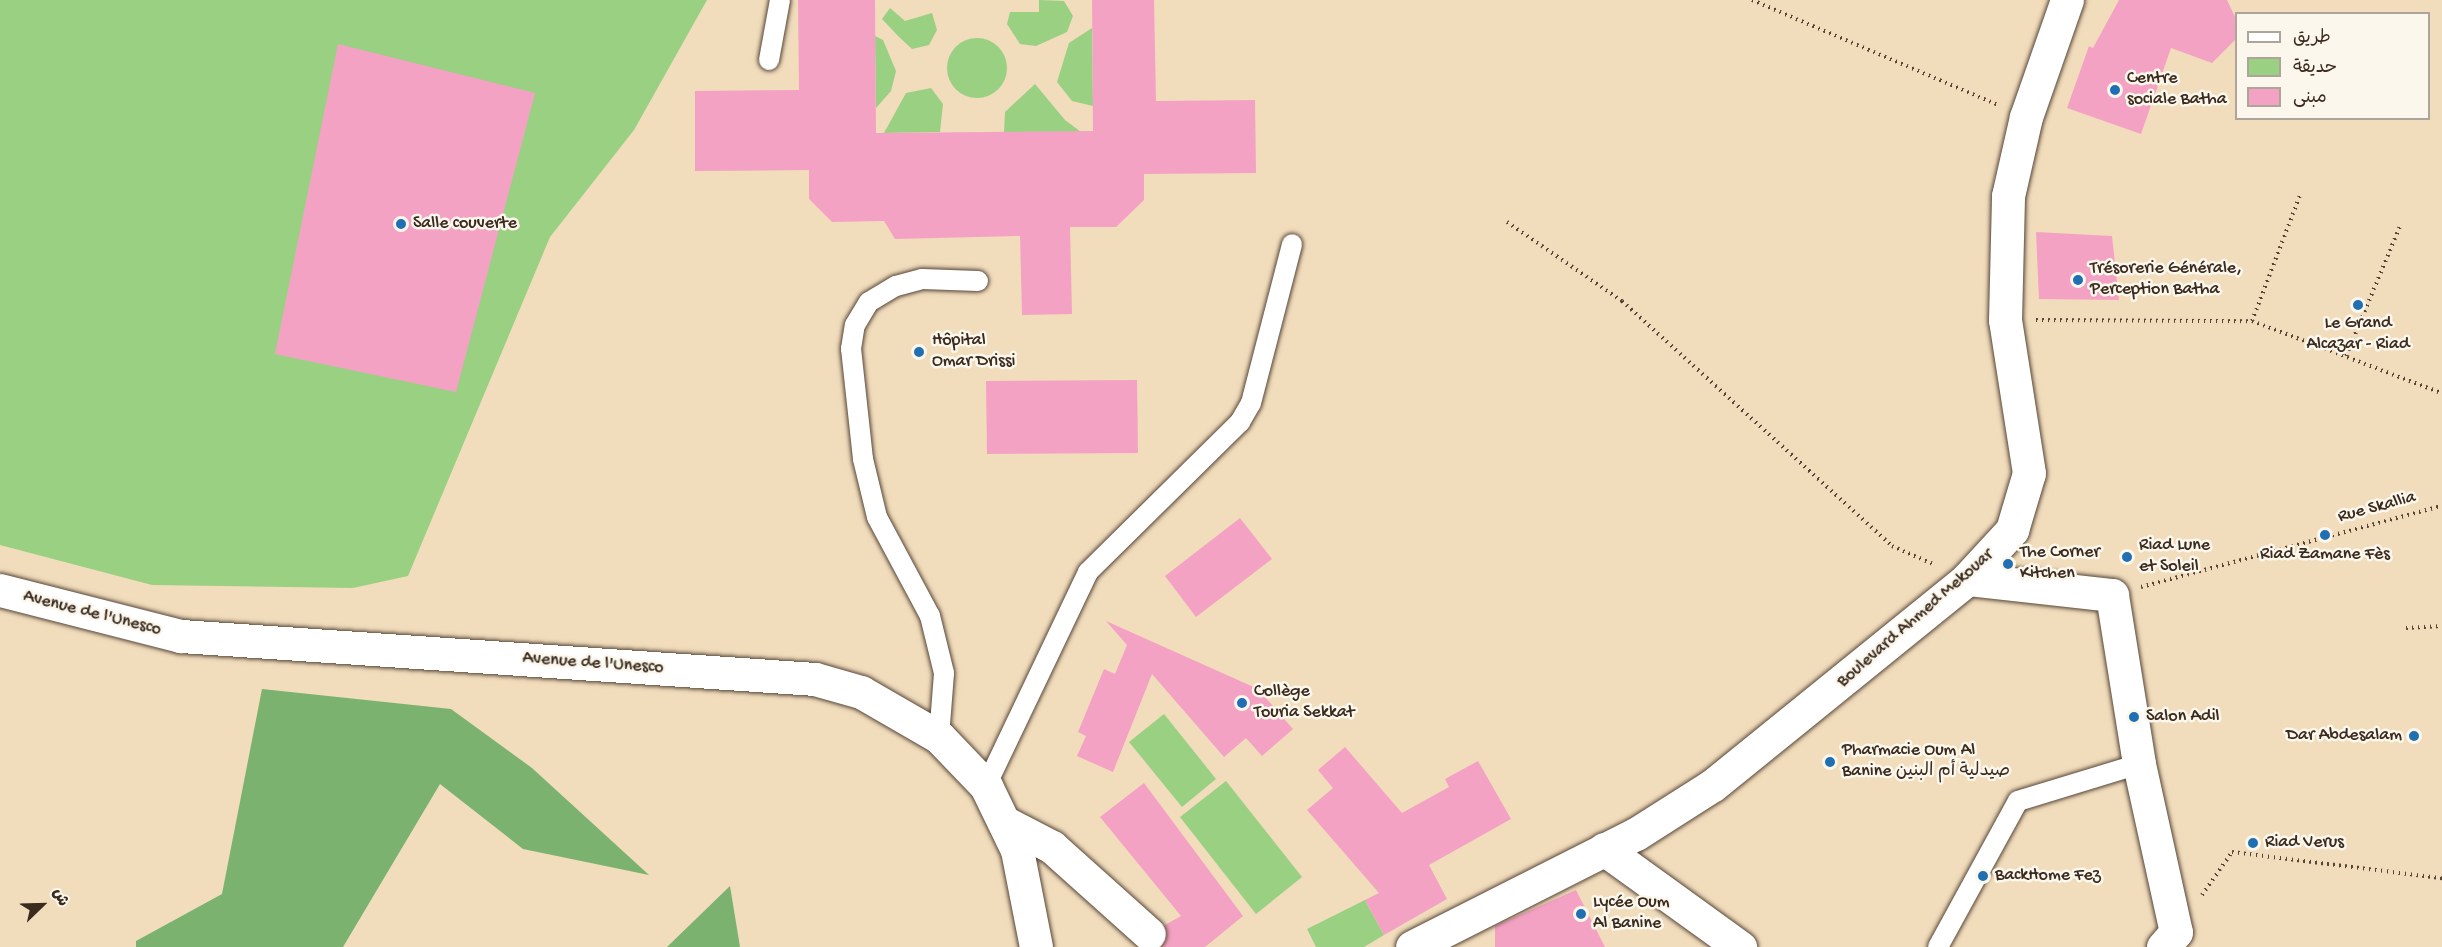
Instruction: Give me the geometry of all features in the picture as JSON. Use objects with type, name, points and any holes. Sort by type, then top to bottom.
[{"type":"street","name":"Boulevard Ahmed Mekouar","points":[[1412,947],[1667,816],[1784,733],[1967,579],[2012,530],[2029,485],[2029,454],[2005,320],[2008,196],[2026,117],[2067,0]]},
{"type":"street","points":[[1967,579],[2112,595],[2169,940]]},
{"type":"street","name":"Avenue de l'Unesco","points":[[0,590],[181,636],[815,679],[861,692],[939,737],[986,786],[1008,824],[1036,947]]},
{"type":"street","points":[[1008,824],[1052,847],[1149,934]]},
{"type":"street","points":[[1604,849],[1740,947]]},
{"type":"lane","points":[[769,60],[780,0]]},
{"type":"lane","points":[[986,786],[1088,572],[1240,422],[1251,403],[1292,244]]},
{"type":"lane","points":[[939,737],[944,673],[930,616],[877,517],[863,459],[851,349],[855,325],[869,302],[896,286],[922,279],[978,281]]},
{"type":"lane","points":[[1938,947],[2018,801],[2139,764]]},
{"type":"path","points":[[1752,0],[2026,117]]},
{"type":"path","points":[[2252,321],[2300,195]]},
{"type":"path","points":[[1507,222],[1622,301],[1892,546],[1967,579]]},
{"type":"path","points":[[2346,356],[2400,226]]},
{"type":"path","points":[[2005,320],[2252,321],[2442,393]]},
{"type":"path","name":"Rue Skallia","points":[[2112,595],[2442,506]]},
{"type":"path","points":[[2406,628],[2442,626]]},
{"type":"path","points":[[2169,940],[2232,852],[2442,878]]},
{"type":"green space","points":[[0,0],[707,0],[634,130],[550,237],[408,576],[353,588],[152,585],[0,545]]},
{"type":"green space","points":[[1039,0],[1064,1],[1073,16],[1067,32],[1036,46],[1020,44],[1007,24],[1010,12],[1039,12]]},
{"type":"green space","points":[[890,8],[905,21],[932,13],[937,30],[929,45],[912,49],[898,36],[882,19]]},
{"type":"green space","points":[[1092,28],[1093,106],[1072,101],[1057,82],[1069,43]]},
{"type":"green space","points":[[875,36],[883,40],[896,71],[891,91],[876,108]]},
{"type":"green space","points":[[971,38],[983,38],[994,43],[1002,51],[1007,68],[1005,80],[994,93],[983,98],[971,98],[960,93],[952,85],[947,74],[947,62],[952,51],[960,43]]},
{"type":"green space","points":[[1035,84],[1065,120],[1081,132],[1004,132],[1005,112]]},
{"type":"green space","points":[[931,88],[943,104],[940,132],[884,133],[906,93]]},
{"type":"green space","points":[[262,689],[451,709],[532,768],[649,875],[523,849],[440,784],[343,947],[136,947],[136,941],[222,894]]},
{"type":"green space","points":[[1164,714],[1216,779],[1182,807],[1129,742]]},
{"type":"green space","points":[[1226,781],[1302,877],[1256,914],[1180,817]]},
{"type":"green space","points":[[730,886],[740,947],[667,947]]},
{"type":"green space","points":[[1365,900],[1384,935],[1364,947],[1316,947],[1307,929]]},
{"type":"building","points":[[798,0],[875,0],[876,133],[1093,131],[1092,0],[1154,0],[1156,101],[1255,100],[1256,173],[1144,174],[1144,200],[1116,227],[1070,227],[1072,314],[1022,315],[1020,236],[895,239],[884,221],[832,222],[809,199],[809,170],[695,171],[695,91],[799,90]]},
{"type":"building","points":[[2119,0],[2227,0],[2235,17],[2235,40],[2212,63],[2171,48],[2141,134],[2067,108],[2089,46],[2093,48]]},
{"type":"building","name":"Salle couverte","points":[[338,44],[535,93],[456,392],[275,354]]},
{"type":"building","name":"Trésorerie Générale, Perception Batha","points":[[2036,232],[2112,236],[2119,300],[2039,299]]},
{"type":"building","points":[[1137,380],[1138,453],[987,454],[986,381]]},
{"type":"building","points":[[1240,518],[1272,559],[1196,617],[1165,576]]},
{"type":"building","points":[[1106,621],[1258,689],[1293,729],[1262,756],[1246,738],[1224,757],[1152,674],[1113,772],[1077,756],[1086,736],[1078,732],[1104,669],[1115,674],[1127,645]]},
{"type":"building","points":[[1345,747],[1402,813],[1449,787],[1445,779],[1478,761],[1511,819],[1429,865],[1447,899],[1384,935],[1365,900],[1379,893],[1307,810],[1333,788],[1318,770]]},
{"type":"building","points":[[1144,783],[1243,916],[1205,947],[1162,947],[1165,925],[1181,916],[1100,817]]},
{"type":"building","points":[[1576,890],[1605,947],[1495,947],[1495,926]]},
{"type":"place","name":"Centre sociale Batha","points":[[2115,90]]},
{"type":"place","name":"Salle couverte","points":[[401,224]]},
{"type":"place","name":"Trésorerie Générale, Perception Batha","points":[[2078,280]]},
{"type":"place","name":"Le Grand Alcazar - Riad","points":[[2358,305]]},
{"type":"place","name":"Hôpital Omar Drissi","points":[[919,352]]},
{"type":"place","name":"Riad Zamane Fès","points":[[2325,535]]},
{"type":"place","name":"Riad Lune et Soleil","points":[[2127,557]]},
{"type":"place","name":"The Corner Kitchen","points":[[2008,564]]},
{"type":"place","name":"Collège Touria Sekkat","points":[[1242,703]]},
{"type":"place","name":"Salon Adil","points":[[2134,717]]},
{"type":"place","name":"Dar Abdesalam","points":[[2414,736]]},
{"type":"place","name":"Pharmacie Oum Al Banine صيدلية أم البنين","points":[[1830,762]]},
{"type":"place","name":"Riad Verus","points":[[2253,843]]},
{"type":"place","name":"BackHome Fez","points":[[1983,876]]},
{"type":"place","name":"Lycée Oum Al Banine","points":[[1581,914]]}]
